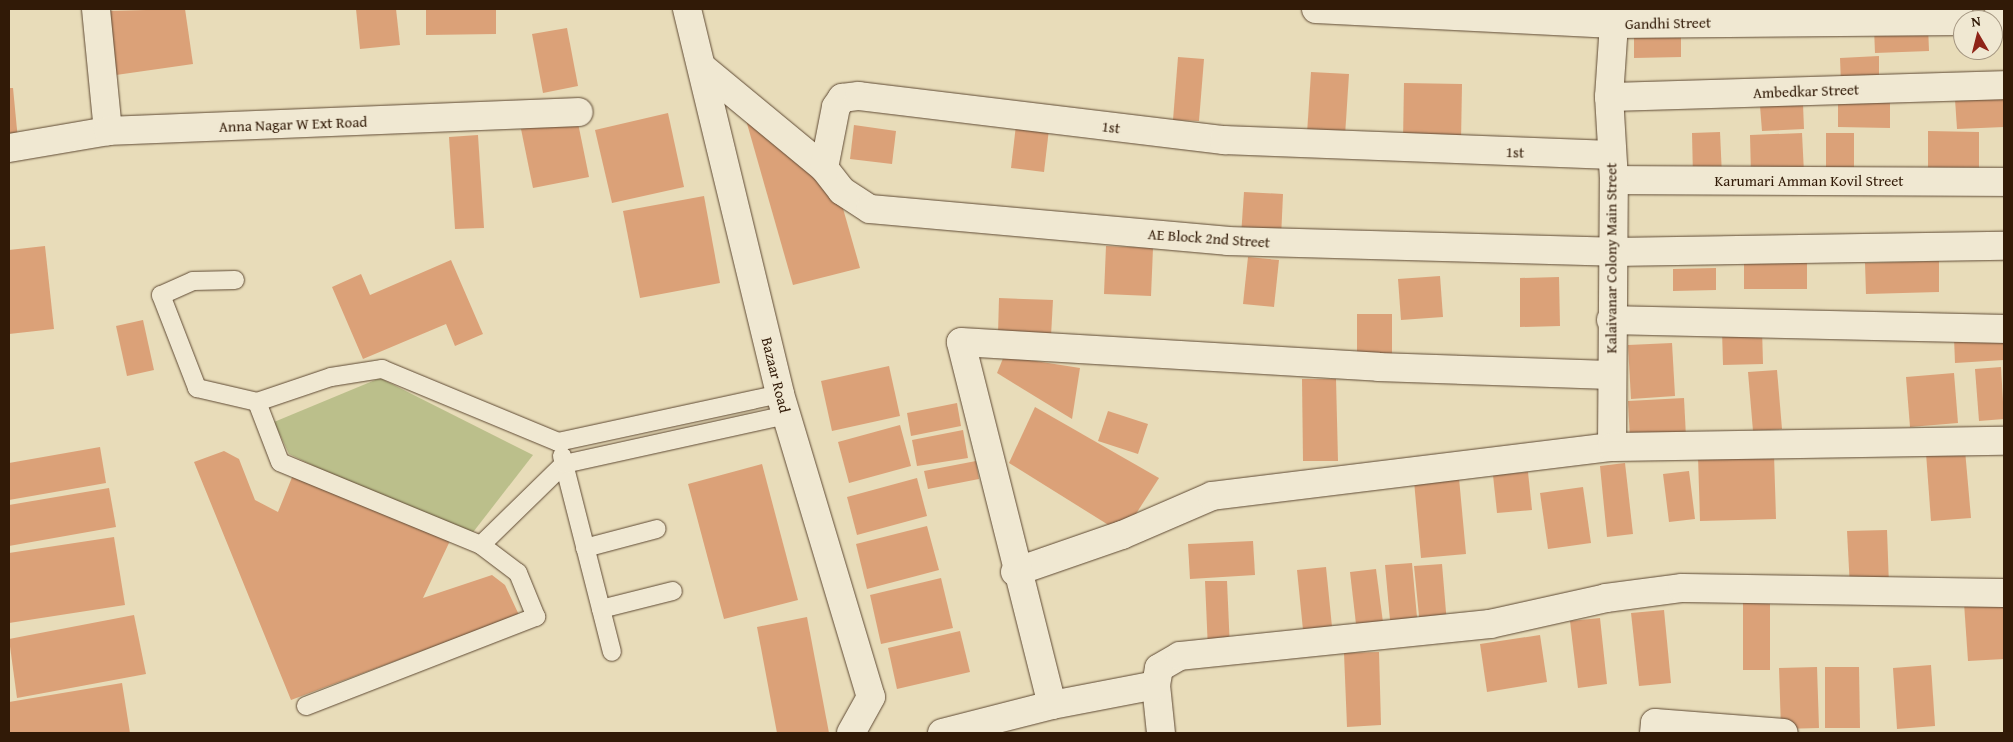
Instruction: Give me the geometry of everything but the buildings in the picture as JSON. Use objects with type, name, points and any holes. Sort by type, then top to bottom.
[{"type":"street","points":[[96,9],[108,131]]},
{"type":"street","name":"Bazaar Road","points":[[687,9],[703,68],[783,405],[871,697],[851,733]]},
{"type":"street","name":"Gandhi Street","points":[[1316,9],[1953,21]]},
{"type":"street","name":"Kalaivanar Colony Main Street","points":[[1612,447],[1610,375],[1613,252],[1612,168],[1608,97],[1614,16]]},
{"type":"street","points":[[703,68],[824,168]]},
{"type":"street","name":"Ambedkar Street","points":[[1608,97],[2004,85]]},
{"type":"street","name":"1st","points":[[824,168],[836,107],[842,98],[859,96],[1224,140],[1612,168]]},
{"type":"street","name":"Anna Nagar W Ext Road","points":[[9,148],[108,131],[579,112]]},
{"type":"street","name":"AE Block 2nd Street","points":[[824,168],[842,191],[870,209],[1228,241],[1613,252],[2004,246]]},
{"type":"street","name":"Karumari Amman Kovil Street","points":[[1612,168],[2004,182]]},
{"type":"street","points":[[1611,320],[2004,329]]},
{"type":"street","points":[[1052,705],[1016,572],[961,342],[1378,367],[1610,375]]},
{"type":"street","points":[[1016,572],[1122,535],[1212,496],[1612,447],[2004,441]]},
{"type":"street","points":[[1161,733],[1156,685],[1159,668],[1180,656],[1490,624],[1606,598],[1682,588],[2004,593]]},
{"type":"street","points":[[942,733],[1052,705],[1156,685]]},
{"type":"street","points":[[1654,733],[1655,722],[1784,733]]},
{"type":"lane","points":[[235,280],[193,281],[160,295],[197,388],[256,402],[331,377],[382,369],[558,442],[783,405]]},
{"type":"lane","points":[[256,402],[280,462],[481,545],[518,573],[536,617],[306,706]]},
{"type":"lane","points":[[481,545],[564,464],[783,405]]},
{"type":"lane","points":[[558,442],[612,652]]},
{"type":"lane","points":[[585,548],[657,529]]},
{"type":"lane","points":[[601,609],[673,590]]},
{"type":"green space","points":[[380,378],[533,455],[467,540],[289,454],[274,422]]}]
